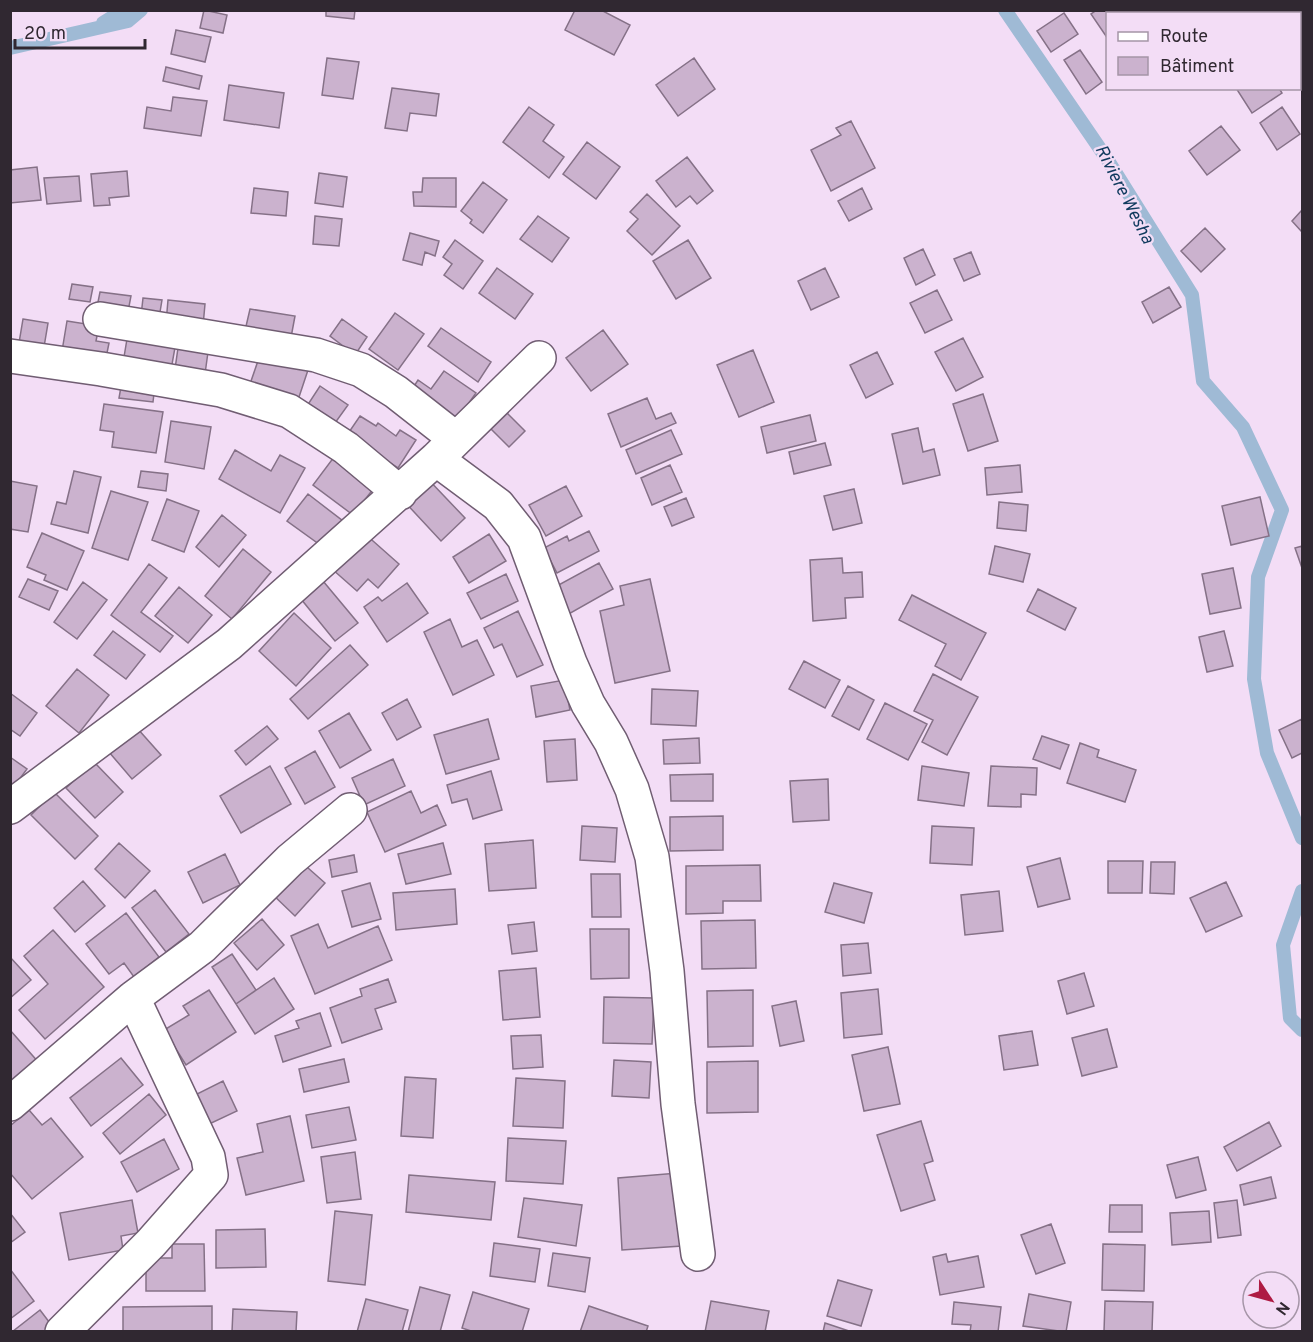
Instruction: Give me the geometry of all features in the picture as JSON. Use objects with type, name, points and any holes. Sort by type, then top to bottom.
[{"type":"street","points":[[100,319],[316,355],[361,370],[396,392],[498,505],[524,538],[570,663],[588,704],[611,742],[633,789],[652,857],[667,970],[678,1104],[698,1254]]},
{"type":"street","points":[[10,356],[221,390],[289,411],[346,448],[400,493]]},
{"type":"street","points":[[10,807],[229,644],[400,493],[539,358]]},
{"type":"street","points":[[10,1104],[133,998],[202,947],[290,860],[350,810]]},
{"type":"street","points":[[62,1332],[151,1243],[211,1175],[208,1156],[133,998]]},
{"type":"building","points":[[204,10],[227,15],[223,33],[200,28]]},
{"type":"building","points":[[326,10],[355,10],[354,19],[326,16]]},
{"type":"building","points":[[575,10],[601,10],[630,25],[614,55],[565,30]]},
{"type":"building","points":[[1097,10],[1109,10],[1110,12],[1106,12],[1106,36],[1091,14]]},
{"type":"building","points":[[1064,13],[1078,34],[1051,52],[1037,31]]},
{"type":"building","points":[[176,30],[211,37],[205,62],[171,54]]},
{"type":"building","points":[[1080,50],[1102,82],[1086,94],[1064,60]]},
{"type":"building","points":[[327,58],[359,62],[353,99],[322,95]]},
{"type":"building","points":[[694,58],[715,89],[678,116],[656,85]]},
{"type":"building","points":[[166,67],[202,76],[199,89],[163,81]]},
{"type":"building","points":[[229,85],[284,93],[279,128],[224,120]]},
{"type":"building","points":[[392,88],[439,94],[436,116],[410,113],[407,131],[385,128]]},
{"type":"building","points":[[1237,90],[1280,90],[1282,93],[1252,113]]},
{"type":"building","points":[[173,97],[207,101],[201,136],[144,128],[147,107],[171,111]]},
{"type":"building","points":[[529,107],[554,125],[543,141],[564,157],[549,178],[503,142]]},
{"type":"building","points":[[1282,107],[1300,134],[1277,150],[1260,123]]},
{"type":"building","points":[[851,121],[875,168],[831,191],[811,150],[841,135],[836,128]]},
{"type":"building","points":[[1221,126],[1240,150],[1207,175],[1189,151]]},
{"type":"building","points":[[587,142],[620,167],[596,199],[563,174]]},
{"type":"building","points":[[687,157],[713,191],[697,204],[690,196],[676,207],[656,181]]},
{"type":"building","points":[[37,167],[41,200],[10,203],[10,170]]},
{"type":"building","points":[[127,171],[129,196],[109,198],[110,205],[94,206],[91,174]]},
{"type":"building","points":[[319,173],[347,177],[343,207],[315,203]]},
{"type":"building","points":[[79,176],[81,201],[47,204],[44,178]]},
{"type":"building","points":[[423,178],[456,178],[456,207],[414,206],[413,192],[422,192]]},
{"type":"building","points":[[483,182],[507,200],[483,233],[470,223],[472,220],[461,211]]},
{"type":"building","points":[[254,188],[288,192],[286,216],[251,213]]},
{"type":"building","points":[[862,188],[872,209],[849,221],[838,201]]},
{"type":"building","points":[[647,194],[680,226],[652,255],[627,231],[638,219],[630,212]]},
{"type":"building","points":[[1302,210],[1302,232],[1292,221]]},
{"type":"building","points":[[315,216],[342,219],[339,246],[313,244]]},
{"type":"building","points":[[538,216],[569,238],[552,262],[520,239]]},
{"type":"building","points":[[1205,228],[1225,249],[1201,272],[1181,251]]},
{"type":"building","points":[[410,233],[439,241],[435,256],[425,252],[422,265],[403,260]]},
{"type":"building","points":[[455,240],[483,261],[463,289],[444,275],[452,264],[443,257]]},
{"type":"building","points":[[688,240],[711,278],[676,299],[653,261]]},
{"type":"building","points":[[923,249],[935,275],[916,285],[904,258]]},
{"type":"building","points":[[971,252],[980,274],[964,281],[954,259]]},
{"type":"building","points":[[497,268],[533,294],[515,319],[479,293]]},
{"type":"building","points":[[825,268],[839,297],[811,310],[798,281]]},
{"type":"building","points":[[72,284],[93,287],[90,302],[69,299]]},
{"type":"building","points":[[1169,287],[1181,307],[1153,323],[1142,302]]},
{"type":"building","points":[[937,290],[952,320],[925,333],[910,303]]},
{"type":"building","points":[[100,292],[131,296],[127,317],[96,312]]},
{"type":"building","points":[[143,298],[162,300],[159,318],[141,316]]},
{"type":"building","points":[[168,300],[205,304],[203,326],[166,323]]},
{"type":"building","points":[[250,309],[295,316],[290,343],[244,335]]},
{"type":"building","points":[[395,313],[424,334],[398,370],[369,349]]},
{"type":"building","points":[[23,319],[48,323],[44,347],[19,343]]},
{"type":"building","points":[[342,319],[367,337],[355,355],[330,336]]},
{"type":"building","points":[[67,321],[99,326],[96,341],[109,343],[105,363],[61,357]]},
{"type":"building","points":[[441,328],[491,362],[478,382],[428,346]]},
{"type":"building","points":[[603,330],[628,364],[591,391],[566,358]]},
{"type":"building","points":[[963,338],[983,377],[956,391],[935,352]]},
{"type":"building","points":[[127,339],[176,342],[171,370],[123,363]]},
{"type":"building","points":[[178,348],[208,352],[205,374],[175,369]]},
{"type":"building","points":[[753,350],[774,402],[739,417],[717,365]]},
{"type":"building","points":[[877,352],[893,384],[866,398],[850,365]]},
{"type":"building","points":[[260,355],[308,370],[298,400],[250,384]]},
{"type":"building","points":[[444,371],[476,393],[451,428],[407,397],[418,380],[431,389]]},
{"type":"building","points":[[122,381],[155,385],[153,402],[119,398]]},
{"type":"building","points":[[320,386],[348,405],[330,430],[303,412]]},
{"type":"building","points":[[983,394],[998,441],[968,451],[953,404]]},
{"type":"building","points":[[647,398],[656,419],[671,413],[676,423],[621,447],[608,414]]},
{"type":"building","points":[[104,404],[163,412],[156,453],[112,447],[114,432],[100,430]]},
{"type":"building","points":[[503,409],[525,431],[509,447],[487,425]]},
{"type":"building","points":[[810,415],[816,441],[767,453],[761,427]]},
{"type":"building","points":[[360,416],[376,426],[378,423],[396,436],[400,430],[416,440],[398,468],[347,435]]},
{"type":"building","points":[[171,421],[211,427],[204,469],[165,462]]},
{"type":"building","points":[[918,428],[923,452],[934,449],[940,475],[903,484],[892,434]]},
{"type":"building","points":[[671,430],[682,454],[636,474],[626,450]]},
{"type":"building","points":[[825,443],[831,465],[794,474],[789,452]]},
{"type":"building","points":[[235,450],[271,471],[280,455],[305,468],[280,513],[219,479]]},
{"type":"building","points":[[334,457],[374,488],[353,515],[313,485]]},
{"type":"building","points":[[670,465],[682,492],[652,505],[641,478]]},
{"type":"building","points":[[1020,465],[1022,492],[987,495],[985,468]]},
{"type":"building","points":[[74,471],[101,477],[88,533],[51,524],[57,502],[66,504]]},
{"type":"building","points":[[141,471],[168,474],[166,491],[138,487]]},
{"type":"building","points":[[425,476],[465,518],[441,541],[402,499]]},
{"type":"building","points":[[10,481],[37,486],[28,532],[10,529]]},
{"type":"building","points":[[566,486],[582,516],[546,536],[529,505]]},
{"type":"building","points":[[854,489],[862,523],[833,530],[824,496]]},
{"type":"building","points":[[111,491],[148,502],[128,560],[92,548]]},
{"type":"building","points":[[308,494],[343,521],[323,547],[287,521]]},
{"type":"building","points":[[1260,497],[1269,536],[1231,545],[1222,506]]},
{"type":"building","points":[[686,498],[694,517],[672,526],[664,507]]},
{"type":"building","points":[[167,499],[199,511],[184,552],[152,540]]},
{"type":"building","points":[[999,502],[1028,505],[1026,531],[997,528]]},
{"type":"building","points":[[222,515],[246,535],[219,567],[196,547]]},
{"type":"building","points":[[589,531],[599,551],[557,573],[544,548],[567,536],[569,541]]},
{"type":"building","points":[[42,533],[84,551],[67,590],[44,580],[46,575],[27,567]]},
{"type":"building","points":[[364,533],[399,564],[378,588],[368,579],[357,591],[332,569]]},
{"type":"building","points":[[489,534],[506,561],[469,583],[453,557]]},
{"type":"building","points":[[995,546],[1030,554],[1023,582],[989,574]]},
{"type":"building","points":[[1302,546],[1302,568],[1295,548]]},
{"type":"building","points":[[243,549],[271,572],[232,619],[205,596]]},
{"type":"building","points":[[842,558],[843,573],[862,572],[863,597],[845,598],[846,618],[813,621],[810,560]]},
{"type":"building","points":[[599,563],[613,589],[567,615],[553,588]]},
{"type":"building","points":[[149,564],[167,578],[141,612],[173,636],[160,652],[111,615]]},
{"type":"building","points":[[1233,568],[1241,608],[1210,614],[1202,574]]},
{"type":"building","points":[[506,574],[518,601],[481,619],[467,593]]},
{"type":"building","points":[[28,579],[58,591],[49,610],[19,597]]},
{"type":"building","points":[[650,579],[670,671],[615,683],[600,611],[624,605],[620,586]]},
{"type":"building","points":[[323,581],[358,623],[335,641],[301,599]]},
{"type":"building","points":[[83,582],[107,600],[77,639],[54,622]]},
{"type":"building","points":[[407,583],[428,613],[387,642],[364,607],[378,597],[382,601]]},
{"type":"building","points":[[179,587],[212,615],[188,643],[155,616]]},
{"type":"building","points":[[1038,589],[1076,608],[1065,630],[1027,611]]},
{"type":"building","points":[[912,595],[986,633],[961,680],[935,666],[946,644],[899,620]]},
{"type":"building","points":[[518,611],[543,665],[517,677],[502,644],[494,648],[484,628]]},
{"type":"building","points":[[294,613],[331,648],[296,686],[259,651]]},
{"type":"building","points":[[450,619],[462,647],[477,640],[494,675],[453,695],[424,632]]},
{"type":"building","points":[[113,631],[145,655],[126,679],[94,655]]},
{"type":"building","points":[[1224,631],[1233,666],[1207,672],[1199,637]]},
{"type":"building","points":[[350,645],[368,665],[308,719],[290,699]]},
{"type":"building","points":[[804,661],[840,680],[825,708],[789,689]]},
{"type":"building","points":[[77,669],[109,695],[79,733],[46,706]]},
{"type":"building","points":[[933,674],[978,697],[947,755],[922,742],[933,720],[914,711]]},
{"type":"building","points":[[564,680],[570,710],[536,717],[531,686]]},
{"type":"building","points":[[848,686],[874,700],[859,730],[832,716]]},
{"type":"building","points":[[652,689],[698,691],[696,726],[651,724]]},
{"type":"building","points":[[10,693],[37,713],[20,736],[10,729]]},
{"type":"building","points":[[407,699],[421,727],[397,740],[382,713]]},
{"type":"building","points":[[885,703],[927,724],[908,760],[867,739]]},
{"type":"building","points":[[349,713],[371,750],[340,768],[319,731]]},
{"type":"building","points":[[488,719],[499,759],[446,774],[434,735]]},
{"type":"building","points":[[1302,719],[1302,753],[1292,758],[1279,730]]},
{"type":"building","points":[[267,726],[278,739],[246,765],[235,751]]},
{"type":"building","points":[[137,728],[161,755],[132,779],[109,752]]},
{"type":"building","points":[[1042,736],[1069,745],[1060,769],[1033,759]]},
{"type":"building","points":[[699,738],[700,763],[664,764],[663,740]]},
{"type":"building","points":[[575,739],[577,780],[547,782],[544,741]]},
{"type":"building","points":[[1080,743],[1099,750],[1097,757],[1136,770],[1125,802],[1067,783]]},
{"type":"building","points":[[315,751],[335,787],[305,804],[285,768]]},
{"type":"building","points":[[10,757],[27,769],[10,792]]},
{"type":"building","points":[[393,759],[405,786],[364,805],[352,778]]},
{"type":"building","points":[[94,762],[123,792],[95,818],[66,788]]},
{"type":"building","points":[[270,766],[291,804],[241,833],[220,796]]},
{"type":"building","points":[[922,766],[969,773],[964,806],[918,800]]},
{"type":"building","points":[[991,766],[1037,768],[1036,795],[1021,794],[1021,807],[988,806]]},
{"type":"building","points":[[491,771],[502,810],[473,819],[467,799],[452,803],[447,785]]},
{"type":"building","points":[[713,774],[713,801],[671,801],[670,775]]},
{"type":"building","points":[[828,779],[829,820],[793,822],[790,781]]},
{"type":"building","points":[[411,791],[421,813],[437,805],[446,825],[385,852],[367,812]]},
{"type":"building","points":[[54,792],[98,836],[75,859],[31,815]]},
{"type":"building","points":[[723,816],[723,850],[670,851],[670,817]]},
{"type":"building","points":[[582,826],[617,828],[615,862],[580,860]]},
{"type":"building","points":[[932,826],[974,828],[972,865],[930,863]]},
{"type":"building","points":[[533,840],[536,888],[489,891],[485,844]]},
{"type":"building","points":[[119,843],[150,871],[125,898],[95,869]]},
{"type":"building","points":[[443,843],[451,874],[406,884],[398,854]]},
{"type":"building","points":[[225,854],[240,885],[203,903],[188,872]]},
{"type":"building","points":[[354,855],[357,872],[332,877],[329,860]]},
{"type":"building","points":[[1060,858],[1070,899],[1038,907],[1027,867]]},
{"type":"building","points":[[299,860],[325,883],[295,916],[270,892]]},
{"type":"building","points":[[1108,861],[1143,861],[1142,893],[1108,893]]},
{"type":"building","points":[[1151,862],[1175,862],[1174,894],[1150,893]]},
{"type":"building","points":[[760,865],[761,901],[723,901],[723,913],[686,914],[686,866]]},
{"type":"building","points":[[591,874],[620,874],[621,917],[592,917]]},
{"type":"building","points":[[83,881],[105,906],[75,932],[54,908]]},
{"type":"building","points":[[1226,882],[1242,916],[1206,932],[1190,898]]},
{"type":"building","points":[[370,883],[381,919],[352,927],[342,891]]},
{"type":"building","points":[[834,883],[872,893],[864,923],[825,912]]},
{"type":"building","points":[[455,889],[457,924],[396,930],[393,893]]},
{"type":"building","points":[[155,890],[189,934],[166,952],[132,908]]},
{"type":"building","points":[[999,891],[1003,931],[965,935],[961,895]]},
{"type":"building","points":[[126,913],[159,957],[134,977],[124,963],[109,974],[86,944]]},
{"type":"building","points":[[262,919],[284,945],[257,970],[234,943]]},
{"type":"building","points":[[755,920],[756,968],[702,969],[701,921]]},
{"type":"building","points":[[534,922],[537,951],[512,954],[508,925]]},
{"type":"building","points":[[318,924],[328,948],[378,926],[392,960],[315,994],[291,936]]},
{"type":"building","points":[[590,929],[629,929],[629,978],[591,979]]},
{"type":"building","points":[[53,930],[104,987],[45,1039],[19,1010],[48,984],[24,956]]},
{"type":"building","points":[[868,943],[871,973],[843,976],[841,945]]},
{"type":"building","points":[[232,954],[256,990],[236,1004],[212,967]]},
{"type":"building","points":[[10,957],[31,980],[10,998]]},
{"type":"building","points":[[536,968],[540,1017],[503,1020],[499,971]]},
{"type":"building","points":[[1084,973],[1094,1006],[1067,1014],[1058,981]]},
{"type":"building","points":[[274,978],[294,1009],[255,1034],[236,1004]]},
{"type":"building","points":[[388,979],[396,1002],[375,1009],[382,1029],[342,1043],[330,1008],[362,996],[360,989]]},
{"type":"building","points":[[878,989],[882,1034],[844,1038],[841,993]]},
{"type":"building","points":[[209,990],[236,1032],[186,1065],[164,1030],[189,1015],[183,1006]]},
{"type":"building","points":[[753,990],[753,1046],[708,1047],[707,991]]},
{"type":"building","points":[[604,997],[654,998],[652,1044],[603,1043]]},
{"type":"building","points":[[796,1001],[804,1041],[780,1046],[772,1006]]},
{"type":"building","points":[[320,1013],[331,1046],[283,1062],[275,1036],[299,1028],[296,1021]]},
{"type":"building","points":[[1107,1029],[1117,1067],[1082,1076],[1072,1038]]},
{"type":"building","points":[[10,1030],[40,1064],[10,1091]]},
{"type":"building","points":[[1032,1031],[1038,1065],[1004,1070],[999,1036]]},
{"type":"building","points":[[541,1035],[543,1067],[513,1069],[511,1036]]},
{"type":"building","points":[[888,1047],[900,1104],[864,1111],[852,1055]]},
{"type":"building","points":[[121,1058],[143,1085],[91,1126],[70,1098]]},
{"type":"building","points":[[344,1059],[349,1082],[304,1092],[299,1069]]},
{"type":"building","points":[[614,1060],[651,1062],[649,1098],[612,1096]]},
{"type":"building","points":[[758,1061],[758,1112],[707,1113],[707,1062]]},
{"type":"building","points":[[405,1077],[436,1079],[433,1138],[401,1136]]},
{"type":"building","points":[[516,1078],[565,1081],[563,1128],[513,1126]]},
{"type":"building","points":[[223,1081],[237,1111],[205,1126],[191,1097]]},
{"type":"building","points":[[149,1094],[166,1115],[120,1154],[103,1133]]},
{"type":"building","points":[[349,1107],[356,1140],[312,1148],[306,1115]]},
{"type":"building","points":[[29,1110],[42,1125],[51,1118],[83,1157],[32,1199],[10,1173],[10,1126]]},
{"type":"building","points":[[290,1116],[304,1181],[246,1195],[237,1158],[263,1152],[257,1124]]},
{"type":"building","points":[[921,1121],[933,1161],[924,1164],[935,1200],[901,1211],[877,1135]]},
{"type":"building","points":[[1269,1122],[1281,1146],[1237,1171],[1224,1147]]},
{"type":"building","points":[[508,1138],[566,1141],[563,1184],[506,1181]]},
{"type":"building","points":[[164,1139],[179,1169],[137,1192],[121,1162]]},
{"type":"building","points":[[355,1152],[361,1199],[327,1203],[321,1157]]},
{"type":"building","points":[[1198,1157],[1206,1190],[1176,1198],[1167,1165]]},
{"type":"building","points":[[678,1173],[682,1246],[622,1250],[618,1178]]},
{"type":"building","points":[[409,1175],[495,1182],[491,1220],[406,1212]]},
{"type":"building","points":[[1271,1177],[1276,1198],[1244,1205],[1240,1185]]},
{"type":"building","points":[[524,1198],[582,1205],[576,1246],[518,1237]]},
{"type":"building","points":[[132,1200],[138,1233],[121,1236],[123,1250],[69,1260],[60,1213]]},
{"type":"building","points":[[1237,1200],[1241,1235],[1218,1238],[1214,1203]]},
{"type":"building","points":[[1110,1205],[1142,1205],[1142,1232],[1109,1232]]},
{"type":"building","points":[[335,1211],[372,1215],[365,1285],[328,1281]]},
{"type":"building","points":[[1209,1211],[1211,1242],[1172,1245],[1170,1213]]},
{"type":"building","points":[[10,1213],[25,1232],[10,1243]]},
{"type":"building","points":[[1051,1224],[1065,1263],[1036,1274],[1021,1235]]},
{"type":"building","points":[[265,1229],[266,1267],[216,1268],[216,1230]]},
{"type":"building","points":[[494,1243],[540,1249],[535,1282],[490,1276]]},
{"type":"building","points":[[172,1244],[204,1244],[205,1291],[146,1291],[146,1258],[172,1258]]},
{"type":"building","points":[[1103,1244],[1145,1245],[1144,1291],[1102,1290]]},
{"type":"building","points":[[553,1253],[590,1258],[585,1292],[548,1286]]},
{"type":"building","points":[[946,1254],[948,1262],[978,1256],[984,1287],[940,1295],[933,1257]]},
{"type":"building","points":[[10,1269],[34,1301],[10,1319]]},
{"type":"building","points":[[838,1280],[872,1290],[861,1326],[827,1316]]},
{"type":"building","points":[[420,1287],[450,1295],[440,1332],[408,1332]]},
{"type":"building","points":[[473,1292],[529,1309],[522,1332],[474,1332],[462,1328]]},
{"type":"building","points":[[1029,1294],[1071,1302],[1066,1332],[1023,1326]]},
{"type":"building","points":[[366,1299],[408,1310],[402,1332],[357,1332]]},
{"type":"building","points":[[711,1301],[769,1311],[765,1332],[705,1332]]},
{"type":"building","points":[[1105,1301],[1153,1302],[1152,1332],[1104,1332]]},
{"type":"building","points":[[954,1302],[1001,1307],[998,1332],[970,1332],[971,1325],[952,1324]]},
{"type":"building","points":[[212,1306],[212,1332],[123,1332],[123,1307]]},
{"type":"building","points":[[589,1306],[648,1326],[646,1332],[580,1332]]},
{"type":"building","points":[[233,1309],[297,1312],[296,1332],[232,1332]]},
{"type":"building","points":[[40,1310],[56,1331],[12,1332]]},
{"type":"building","points":[[825,1323],[852,1332],[823,1332]]},
{"type":"waterway","points":[[103,23],[124,10]]},
{"type":"waterway","name":"Riviere Wesha","points":[[10,48],[128,21],[141,10]]},
{"type":"waterway","name":"Riviere Wesha","points":[[1005,10],[1107,159],[1192,295],[1203,381],[1243,427],[1282,510],[1258,577],[1254,679],[1267,753],[1302,838]]},
{"type":"waterway","points":[[1302,891],[1283,945],[1290,1018],[1302,1030]]}]
